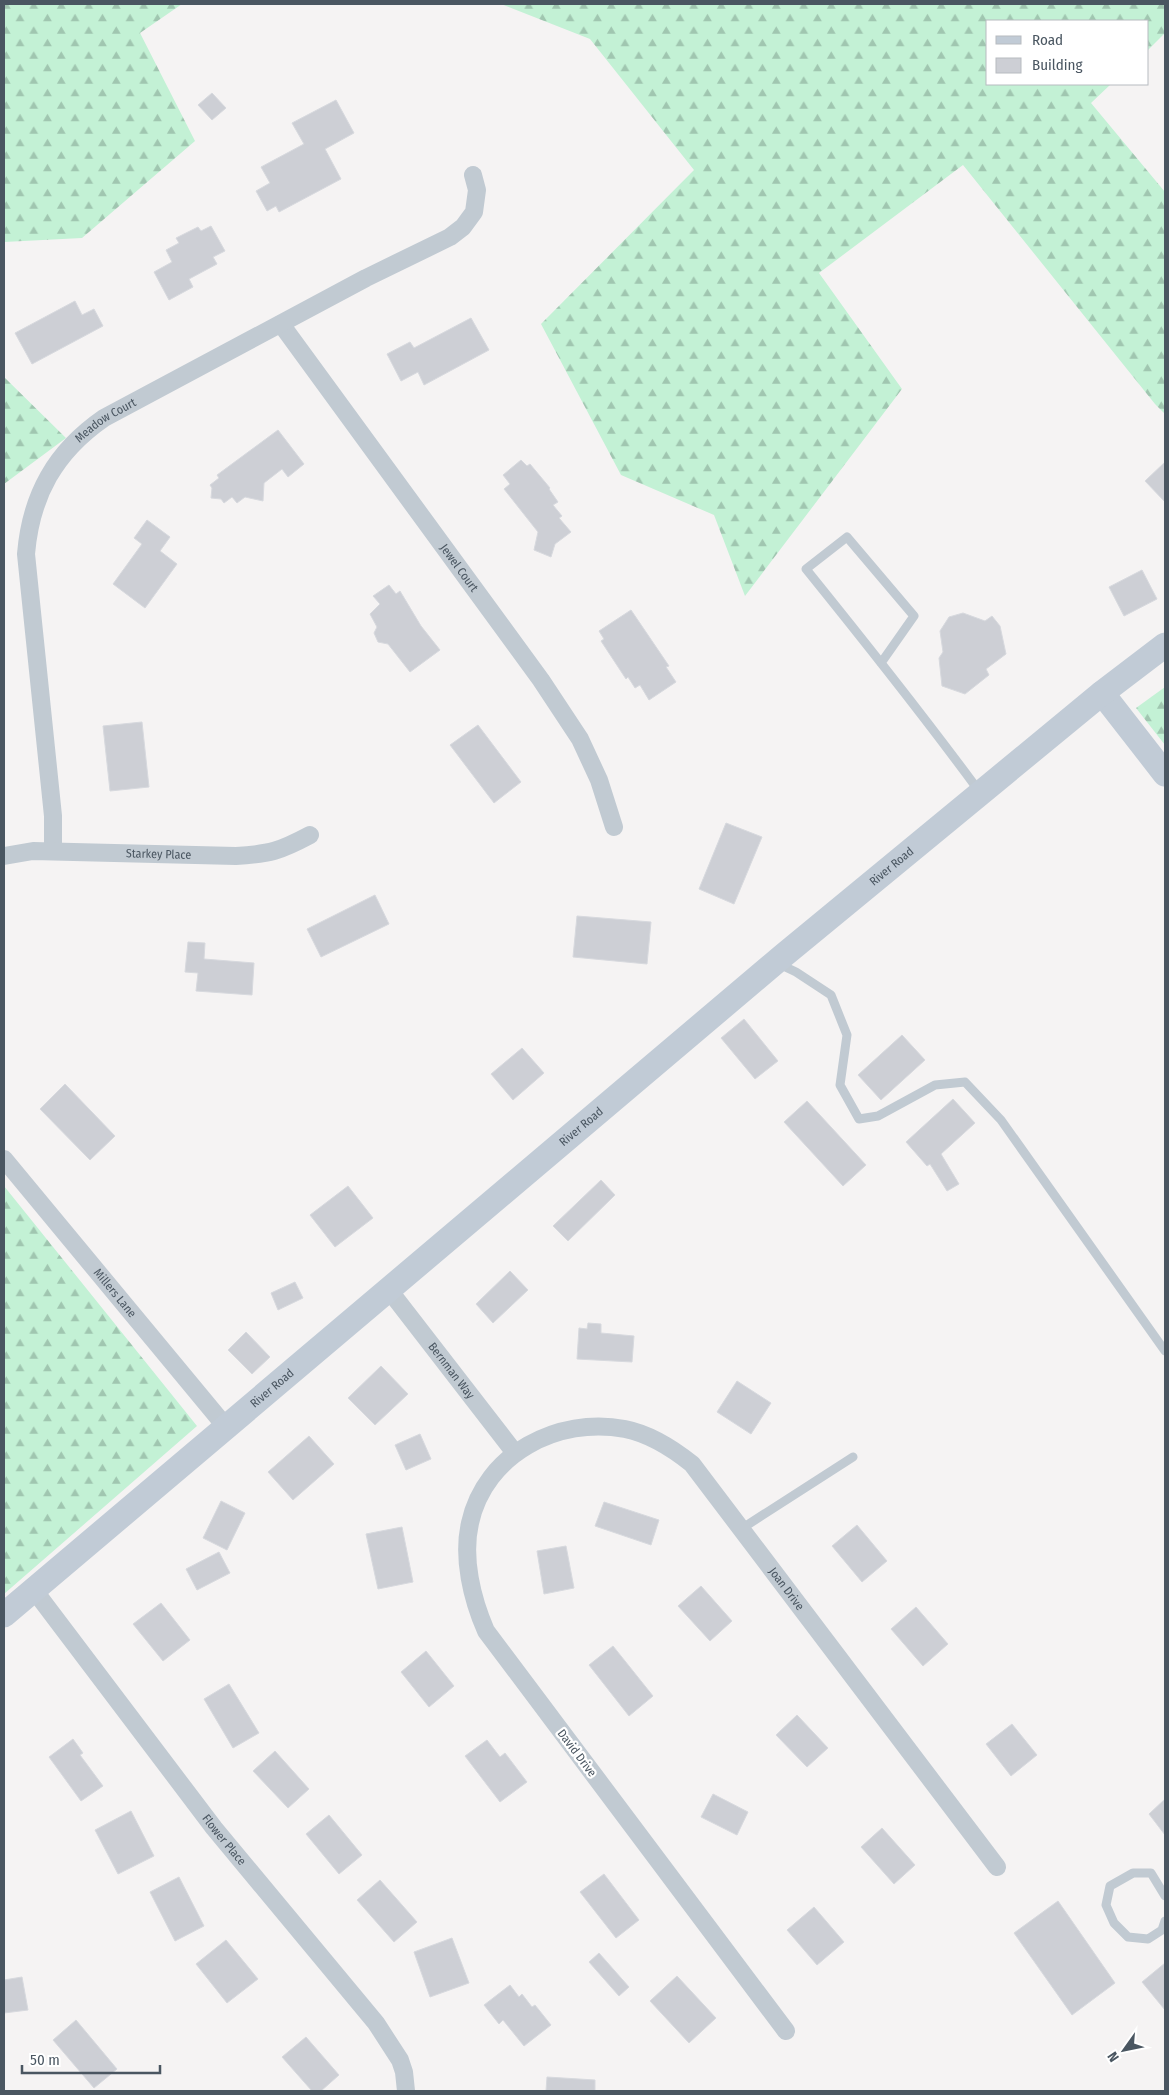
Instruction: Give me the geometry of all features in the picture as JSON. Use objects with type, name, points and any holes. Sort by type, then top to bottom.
[{"type":"street","name":"Meadow Court","points":[[53,851],[53,816],[26,554],[31,516],[40,493],[58,461],[74,442],[94,425],[366,278],[450,237],[463,227],[474,212],[477,190],[473,175]]},
{"type":"street","name":"Jewel Court","points":[[281,324],[561,710],[580,739],[599,780],[614,827]]},
{"type":"street","name":"River Road","points":[[4,1616],[776,962],[1102,693],[1165,645]]},
{"type":"street","points":[[1102,693],[1165,774]]},
{"type":"street","name":"Starkey Place","points":[[4,856],[33,851],[227,856],[262,854],[282,850],[310,835]]},
{"type":"street","name":"Millers Lane","points":[[4,1159],[226,1427]]},
{"type":"street","name":"Bernman Way","points":[[388,1290],[515,1453]]},
{"type":"street","name":"Joan Drive","points":[[515,1453],[540,1438],[564,1430],[588,1426],[626,1429],[650,1437],[672,1448],[692,1464],[997,1867]]},
{"type":"street","name":"David Drive","points":[[515,1453],[500,1466],[484,1486],[478,1497],[468,1533],[469,1571],[477,1608],[486,1631],[786,2031]]},
{"type":"street","name":"Flower Place","points":[[34,1590],[214,1828],[376,2024],[400,2060],[404,2072],[406,2091]]},
{"type":"lane","points":[[881,662],[914,616],[846,537],[806,569],[881,662],[980,793]]},
{"type":"lane","points":[[776,962],[796,972],[831,995],[847,1035],[840,1085],[859,1119],[878,1116],[935,1086],[965,1082],[1001,1120],[1165,1352]]},
{"type":"lane","points":[[741,1529],[853,1457]]},
{"type":"lane","points":[[1165,1896],[1151,1873],[1133,1872],[1110,1886],[1106,1905],[1114,1923],[1128,1936],[1148,1939],[1162,1930],[1165,1921]]},
{"type":"green space","points":[[4,4],[182,4],[140,33],[195,141],[82,238],[4,242]]},
{"type":"green space","points":[[501,4],[1165,4],[1165,33],[1149,49],[1149,20],[986,20],[986,85],[1110,85],[1091,103],[1165,192],[1165,414],[963,165],[819,273],[902,389],[745,596],[714,515],[621,475],[541,324],[694,170],[590,39]]},
{"type":"green space","points":[[4,377],[66,438],[4,484]]},
{"type":"green space","points":[[1165,687],[1165,745],[1136,708]]},
{"type":"green space","points":[[4,1186],[197,1426],[4,1594]]},
{"type":"building","points":[[212,93],[226,108],[212,120],[198,105]]},
{"type":"building","points":[[336,100],[354,133],[325,149],[341,179],[279,212],[276,206],[267,211],[256,191],[270,183],[261,167],[304,144],[292,123]]},
{"type":"building","points":[[211,226],[225,251],[213,257],[217,264],[189,279],[193,287],[169,300],[154,272],[172,262],[166,250],[179,243],[176,238],[198,227],[201,231]]},
{"type":"building","points":[[75,301],[82,315],[94,309],[103,326],[32,364],[15,333]]},
{"type":"building","points":[[471,318],[489,350],[424,385],[418,372],[401,381],[387,354],[410,342],[414,348]]},
{"type":"building","points":[[278,430],[304,464],[288,477],[282,469],[264,483],[263,501],[245,497],[237,503],[232,497],[224,503],[221,499],[211,498],[212,488],[210,485],[219,478],[217,475]]},
{"type":"building","points":[[521,460],[527,466],[530,464],[550,488],[558,502],[553,505],[562,516],[559,518],[571,532],[555,544],[551,557],[534,550],[538,532],[504,489],[510,484],[503,475]]},
{"type":"building","points":[[1165,462],[1165,502],[1145,481]]},
{"type":"building","points":[[147,520],[170,537],[160,551],[177,564],[145,608],[113,584],[142,544],[134,538]]},
{"type":"building","points":[[1142,570],[1157,599],[1124,616],[1109,587]]},
{"type":"building","points":[[389,585],[396,594],[400,591],[421,626],[440,650],[410,672],[388,644],[378,642],[374,633],[377,627],[370,614],[380,604],[373,596]]},
{"type":"building","points":[[631,610],[669,666],[666,667],[676,682],[649,700],[640,685],[635,688],[628,677],[626,679],[601,641],[604,639],[599,631]]},
{"type":"building","points":[[963,613],[985,621],[992,616],[1000,626],[1006,654],[986,669],[989,675],[965,694],[942,686],[939,658],[943,652],[940,631],[949,617]]},
{"type":"building","points":[[142,722],[149,787],[110,791],[103,726]]},
{"type":"building","points":[[478,725],[521,782],[494,803],[450,745]]},
{"type":"building","points":[[726,823],[762,837],[734,904],[699,889]]},
{"type":"building","points":[[375,895],[389,924],[321,957],[307,929]]},
{"type":"building","points":[[577,916],[651,922],[647,964],[573,957]]},
{"type":"building","points":[[188,942],[205,943],[204,959],[254,963],[252,995],[196,991],[198,973],[185,972]]},
{"type":"building","points":[[744,1019],[778,1061],[755,1079],[721,1038]]},
{"type":"building","points":[[902,1035],[925,1060],[881,1100],[858,1075]]},
{"type":"building","points":[[522,1048],[544,1073],[513,1100],[491,1074]]},
{"type":"building","points":[[65,1084],[115,1136],[90,1160],[40,1109]]},
{"type":"building","points":[[953,1099],[975,1123],[941,1154],[959,1184],[947,1191],[930,1164],[927,1166],[906,1142]]},
{"type":"building","points":[[807,1101],[866,1165],[843,1186],[784,1122]]},
{"type":"building","points":[[601,1180],[615,1195],[568,1241],[553,1226]]},
{"type":"building","points":[[348,1186],[373,1218],[335,1247],[310,1215]]},
{"type":"building","points":[[510,1271],[528,1290],[493,1323],[476,1304]]},
{"type":"building","points":[[295,1282],[303,1298],[278,1310],[271,1293]]},
{"type":"building","points":[[588,1323],[601,1324],[601,1333],[634,1336],[632,1362],[577,1359],[579,1328],[587,1329]]},
{"type":"building","points":[[246,1332],[270,1357],[252,1374],[228,1350]]},
{"type":"building","points":[[381,1366],[408,1394],[375,1425],[348,1398]]},
{"type":"building","points":[[737,1381],[771,1403],[751,1434],[717,1412]]},
{"type":"building","points":[[420,1434],[431,1459],[406,1470],[395,1445]]},
{"type":"building","points":[[309,1436],[334,1464],[293,1500],[268,1472]]},
{"type":"building","points":[[221,1501],[245,1513],[227,1550],[203,1538]]},
{"type":"building","points":[[604,1502],[659,1520],[651,1545],[595,1526]]},
{"type":"building","points":[[857,1525],[887,1561],[862,1582],[832,1546]]},
{"type":"building","points":[[402,1527],[413,1582],[378,1589],[366,1534]]},
{"type":"building","points":[[566,1546],[574,1588],[544,1594],[537,1551]]},
{"type":"building","points":[[219,1552],[230,1573],[197,1590],[186,1569]]},
{"type":"building","points":[[701,1586],[732,1621],[710,1641],[678,1606]]},
{"type":"building","points":[[161,1603],[190,1640],[163,1661],[133,1624]]},
{"type":"building","points":[[916,1607],[948,1644],[923,1666],[891,1629]]},
{"type":"building","points":[[613,1646],[653,1696],[629,1716],[589,1665]]},
{"type":"building","points":[[426,1651],[454,1686],[429,1707],[401,1672]]},
{"type":"building","points":[[229,1684],[259,1733],[233,1748],[204,1699]]},
{"type":"building","points":[[797,1715],[828,1748],[807,1767],[776,1735]]},
{"type":"building","points":[[1012,1724],[1037,1755],[1011,1776],[986,1744]]},
{"type":"building","points":[[73,1739],[83,1753],[80,1755],[103,1786],[81,1801],[49,1757]]},
{"type":"building","points":[[487,1740],[500,1757],[505,1753],[527,1782],[500,1802],[465,1756]]},
{"type":"building","points":[[275,1751],[309,1789],[288,1808],[253,1771]]},
{"type":"building","points":[[713,1794],[748,1812],[737,1835],[701,1817]]},
{"type":"building","points":[[1165,1799],[1165,1835],[1149,1814]]},
{"type":"building","points":[[131,1811],[154,1856],[118,1874],[95,1830]]},
{"type":"building","points":[[329,1815],[362,1855],[339,1874],[306,1834]]},
{"type":"building","points":[[882,1828],[915,1865],[894,1884],[861,1847]]},
{"type":"building","points":[[604,1874],[639,1920],[616,1938],[580,1892]]},
{"type":"building","points":[[179,1877],[204,1926],[175,1941],[150,1892]]},
{"type":"building","points":[[380,1880],[417,1922],[394,1942],[357,1900]]},
{"type":"building","points":[[1058,1901],[1115,1983],[1072,2015],[1014,1933]]},
{"type":"building","points":[[814,1907],[844,1942],[817,1965],[787,1930]]},
{"type":"building","points":[[452,1938],[469,1983],[430,1997],[414,1952]]},
{"type":"building","points":[[226,1940],[258,1979],[227,2003],[196,1964]]},
{"type":"building","points":[[599,1953],[629,1987],[619,1996],[589,1962]]},
{"type":"building","points":[[1165,1963],[1165,2010],[1142,1982]]},
{"type":"building","points":[[677,1976],[716,2018],[689,2043],[650,2001]]},
{"type":"building","points":[[22,1977],[28,2010],[4,2013],[4,1980]]},
{"type":"building","points":[[510,1985],[519,1997],[522,1994],[532,2007],[535,2005],[551,2025],[524,2046],[503,2020],[499,2024],[484,2005]]},
{"type":"building","points":[[76,2020],[117,2069],[94,2088],[53,2040]]},
{"type":"building","points":[[306,2037],[339,2075],[321,2091],[312,2091],[282,2057]]},
{"type":"building","points":[[547,2077],[595,2080],[595,2091],[546,2091]]}]
